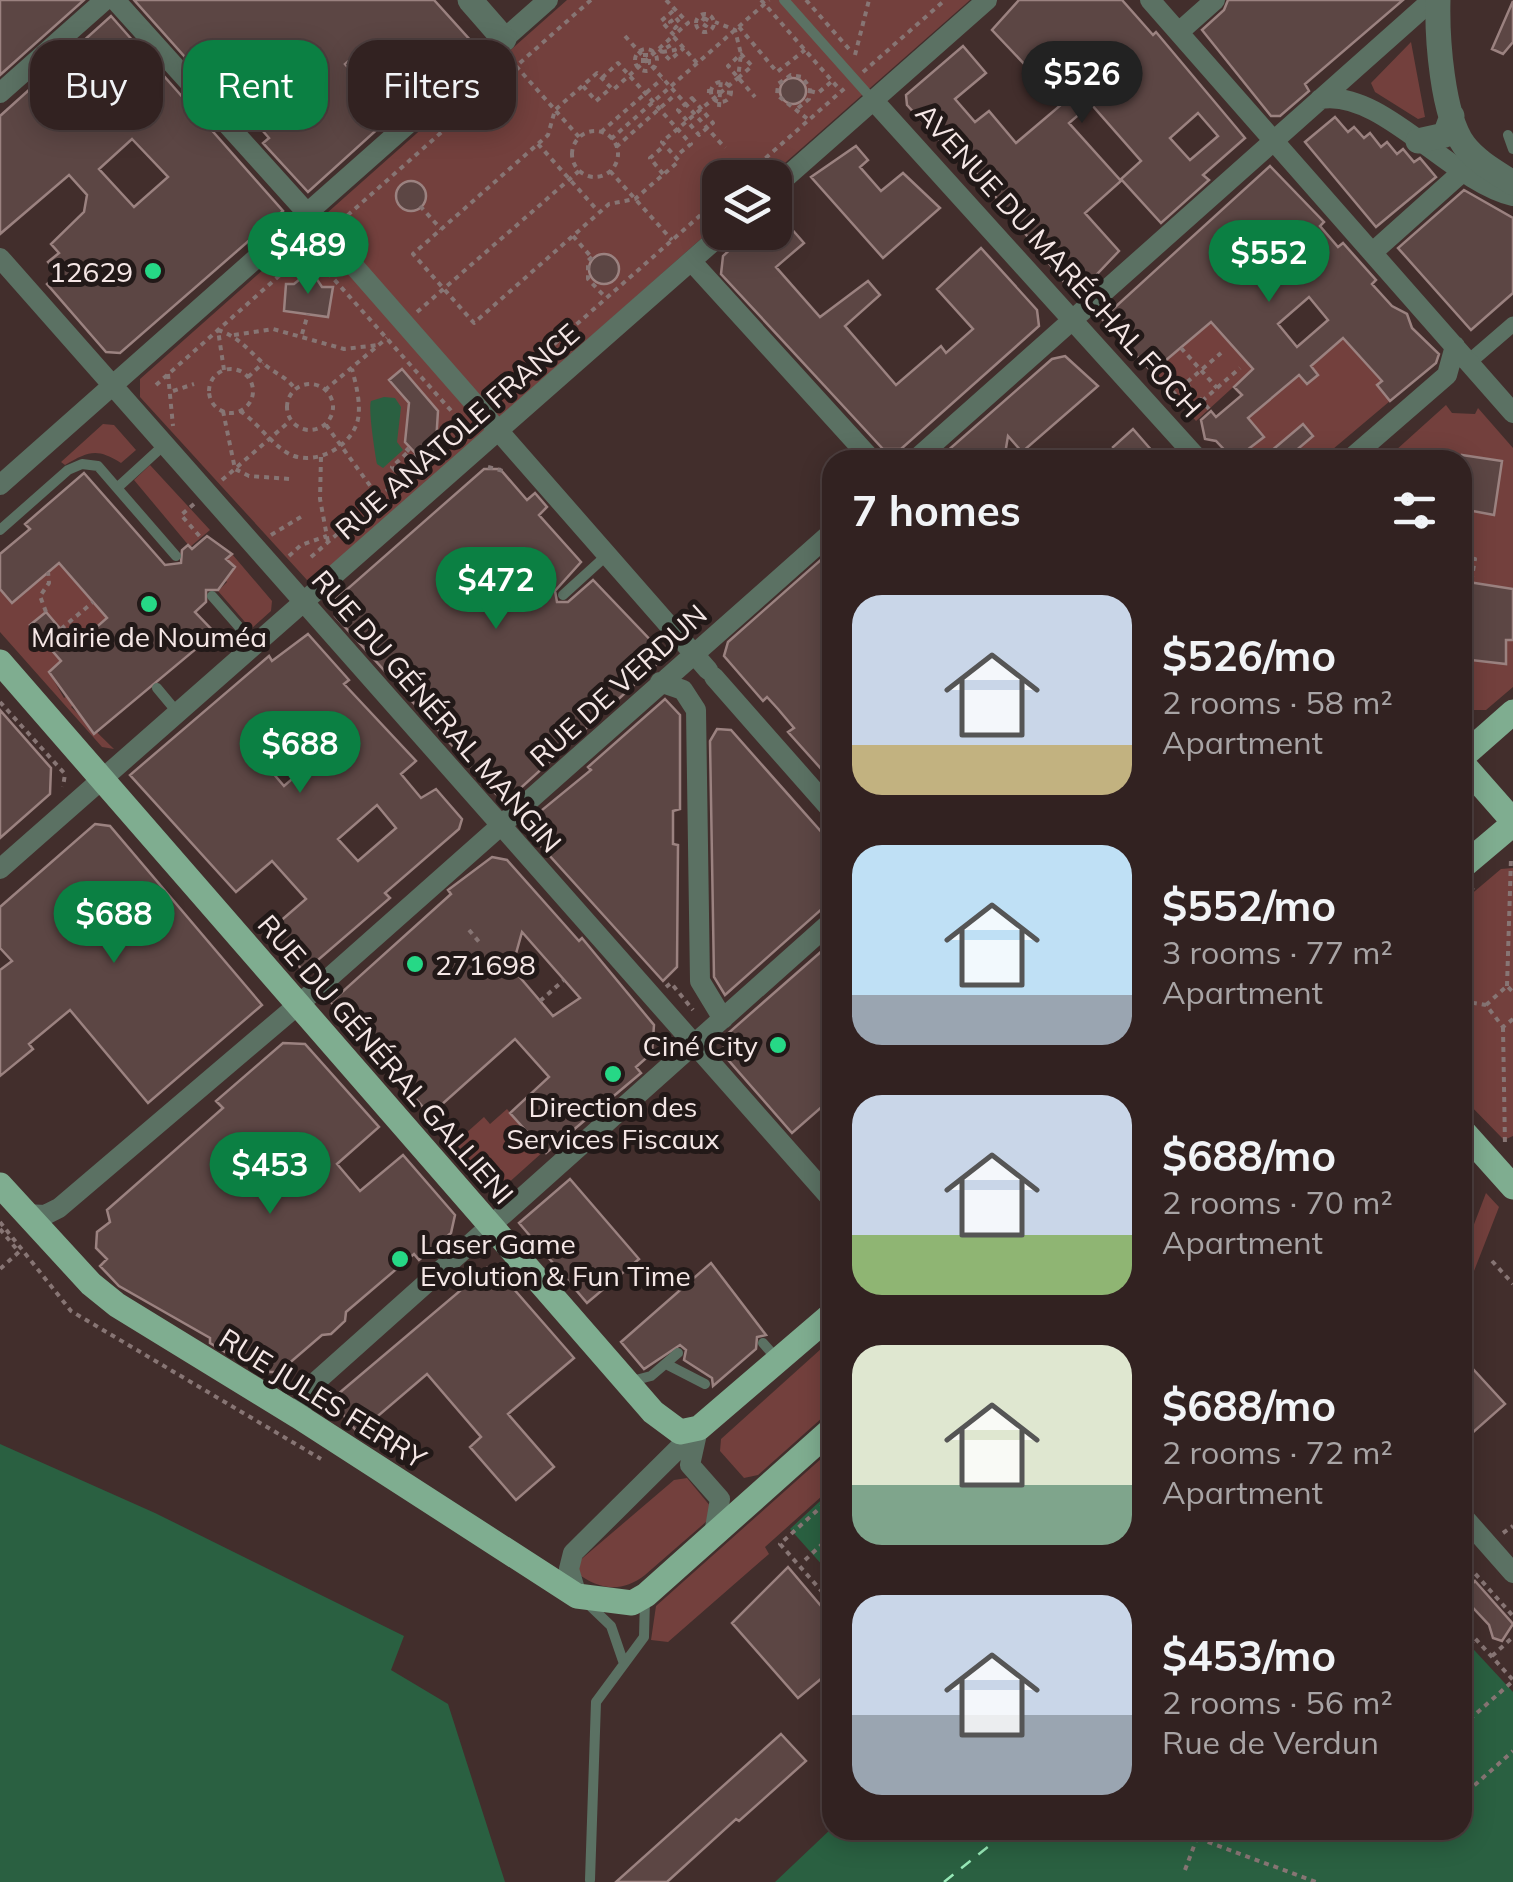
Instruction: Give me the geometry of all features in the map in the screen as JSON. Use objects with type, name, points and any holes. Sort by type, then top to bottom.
[{"type":"main road","name":"RUE DU GÉNÉRAL GALLIENI","points":[[0,662],[653,1412],[680,1432],[698,1428]]},
{"type":"main road","points":[[1472,751],[1513,712]]},
{"type":"main road","points":[[1472,772],[1513,822],[1472,859]]},
{"type":"main road","points":[[1472,1139],[1509,1170]]},
{"type":"main road","name":"RUE JULES FERRY","points":[[0,1185],[116,1305],[298,1416],[577,1596],[632,1603],[646,1595]]},
{"type":"main road","points":[[698,1428],[771,1352],[822,1320]]},
{"type":"main road","points":[[646,1595],[822,1437]]},
{"type":"street","points":[[0,93],[105,0]]},
{"type":"street","points":[[115,0],[308,212],[822,800]]},
{"type":"street","points":[[470,0],[504,39]]},
{"type":"street","points":[[0,484],[548,0]]},
{"type":"street","points":[[792,172],[987,0]]},
{"type":"street","points":[[1150,0],[1513,412]]},
{"type":"street","points":[[1178,32],[1215,0]]},
{"type":"street","points":[[929,450],[1272,138],[1435,0]]},
{"type":"street","points":[[1435,0],[1452,116],[1469,160],[1513,196]]},
{"type":"street","points":[[1320,99],[1350,99],[1418,141],[1469,160],[1513,183]]},
{"type":"street","name":"AVENUE DU MARÉCHAL FOCH","points":[[874,101],[1190,450]]},
{"type":"street","points":[[1418,141],[1445,135],[1452,116]]},
{"type":"street","points":[[1373,252],[1469,160]]},
{"type":"street","name":"RUE ANATOLE FRANCE","points":[[0,869],[705,250]]},
{"type":"street","name":"RUE DU GÉNÉRAL MANGIN","points":[[0,258],[112,385],[169,436],[304,602],[822,1189]]},
{"type":"street","points":[[692,262],[863,450]]},
{"type":"street","points":[[1361,450],[1447,375],[1462,354],[1513,324]]},
{"type":"street","name":"RUE DE VERDUN","points":[[25,1214],[45,1215],[59,1208],[502,827],[822,541]]},
{"type":"street","points":[[660,682],[683,690],[696,710],[700,982],[723,1019]]},
{"type":"street","points":[[298,1416],[310,1387],[822,930]]},
{"type":"street","points":[[698,1428],[690,1465],[720,1499],[714,1534]]},
{"type":"street","points":[[577,1596],[569,1569],[573,1553],[698,1428]]},
{"type":"street","points":[[1472,1525],[1509,1560]]},
{"type":"lane","points":[[784,0],[874,101]]},
{"type":"lane","points":[[1508,134],[1513,149]]},
{"type":"lane","points":[[116,488],[169,436]]},
{"type":"lane","points":[[0,530],[68,470],[82,464],[98,466],[176,556]]},
{"type":"lane","points":[[563,595],[608,554]]},
{"type":"lane","points":[[212,596],[255,645]]},
{"type":"lane","points":[[157,688],[178,712]]},
{"type":"lane","points":[[628,1383],[651,1376],[678,1353]]},
{"type":"lane","points":[[666,1364],[705,1384]]},
{"type":"lane","points":[[590,1880],[596,1702],[644,1637],[646,1595]]},
{"type":"lane","points":[[577,1596],[611,1626],[623,1661]]},
{"type":"path","points":[[579,137],[516,66],[591,0]]},
{"type":"path","points":[[666,0],[675,9],[677,24],[674,36],[659,56],[663,78],[725,148]]},
{"type":"path","points":[[806,0],[866,68]]},
{"type":"path","points":[[855,55],[870,0]]},
{"type":"path","points":[[611,139],[765,2],[841,91]]},
{"type":"path","points":[[675,9],[661,21],[707,21],[737,29],[784,80]]},
{"type":"path","points":[[737,29],[741,54],[738,78]]},
{"type":"path","points":[[625,36],[641,53],[659,56]]},
{"type":"path","points":[[674,36],[697,63]]},
{"type":"path","points":[[583,86],[596,101],[659,56],[681,46]]},
{"type":"path","points":[[777,72],[805,50]]},
{"type":"path","points":[[641,53],[659,56]]},
{"type":"path","points":[[741,54],[728,66],[755,97]]},
{"type":"path","points":[[611,88],[598,73],[554,110],[548,135],[414,254],[474,323],[609,204],[635,199],[679,161],[662,142],[752,66],[741,54]]},
{"type":"path","points":[[602,78],[618,63],[630,75],[691,144],[675,157]]},
{"type":"path","points":[[791,74],[802,76],[809,99],[798,108],[788,108],[777,95],[784,80],[791,74]]},
{"type":"path","points":[[602,132],[616,147],[616,160],[610,171],[591,177],[579,171],[572,150],[579,137],[602,132],[663,78]]},
{"type":"path","points":[[720,104],[721,80]]},
{"type":"path","points":[[709,92],[721,80]]},
{"type":"path","points":[[721,80],[733,93]]},
{"type":"path","points":[[810,92],[818,93],[832,81]]},
{"type":"path","points":[[709,92],[733,93]]},
{"type":"path","points":[[709,92],[720,104]]},
{"type":"path","points":[[616,147],[677,93]]},
{"type":"path","points":[[720,104],[733,93]]},
{"type":"path","points":[[692,98],[714,122],[699,134],[678,110],[686,104],[692,98]]},
{"type":"path","points":[[798,108],[808,120]]},
{"type":"path","points":[[334,226],[443,130]]},
{"type":"path","points":[[538,144],[600,213]]},
{"type":"path","points":[[663,174],[650,158],[665,146]]},
{"type":"path","points":[[414,314],[579,171]]},
{"type":"path","points":[[610,171],[672,240]]},
{"type":"path","points":[[420,206],[441,229]]},
{"type":"path","points":[[490,400],[702,214]]},
{"type":"path","points":[[573,236],[593,258],[588,261],[588,279],[606,298]]},
{"type":"path","points":[[156,385],[317,242]]},
{"type":"path","points":[[308,250],[463,424]]},
{"type":"path","points":[[302,334],[308,314]]},
{"type":"path","points":[[218,330],[234,335],[273,329],[344,348],[378,346]]},
{"type":"path","points":[[218,330],[224,370]]},
{"type":"path","points":[[325,390],[394,331]]},
{"type":"path","points":[[234,335],[263,364],[285,375],[295,389]]},
{"type":"path","points":[[1181,348],[1217,388]]},
{"type":"path","points":[[1172,395],[1221,353]]},
{"type":"path","points":[[248,377],[263,364]]},
{"type":"path","points":[[1202,401],[1240,368]]},
{"type":"path","points":[[235,469],[222,411],[212,402],[209,388],[224,370],[235,369],[248,377],[253,396],[240,411]]},
{"type":"path","points":[[222,411],[240,411],[292,456],[320,457],[340,446],[357,423],[358,389],[352,369]]},
{"type":"path","points":[[168,374],[173,391],[169,436]]},
{"type":"path","points":[[1186,383],[1210,409]]},
{"type":"path","points":[[173,391],[194,384]]},
{"type":"path","points":[[312,384],[325,390],[333,408],[325,424],[308,429],[291,420],[287,404],[295,389],[312,384]]},
{"type":"path","points":[[311,557],[471,417]]},
{"type":"path","points":[[222,480],[291,420]]},
{"type":"path","points":[[325,424],[379,498]]},
{"type":"path","points":[[402,478],[392,467],[407,449],[420,462]]},
{"type":"path","points":[[320,457],[320,499],[328,539]]},
{"type":"path","points":[[483,467],[503,468],[518,484]]},
{"type":"path","points":[[235,469],[250,476],[290,479]]},
{"type":"path","points":[[184,492],[205,516]]},
{"type":"path","points":[[194,504],[181,515],[203,540]]},
{"type":"path","points":[[270,535],[304,516]]},
{"type":"path","points":[[289,556],[301,545],[328,539]]},
{"type":"path","points":[[1472,559],[1472,582]]},
{"type":"path","points":[[46,612],[40,596],[50,583],[48,572]]},
{"type":"path","points":[[61,630],[93,602]]},
{"type":"path","points":[[0,702],[65,774],[63,788]]},
{"type":"path","points":[[1486,1005],[1507,986],[1512,858]]},
{"type":"path","points":[[469,930],[480,943]]},
{"type":"path","points":[[540,1001],[564,980]]},
{"type":"path","points":[[660,982],[665,988],[671,984],[696,1014]]},
{"type":"path","points":[[1507,986],[1513,992]]},
{"type":"path","points":[[1472,1003],[1486,1005],[1503,1026],[1509,1170]]},
{"type":"path","points":[[1503,1026],[1513,1019]]},
{"type":"path","points":[[0,1229],[20,1252],[0,1269]]},
{"type":"path","points":[[1492,1261],[1513,1284]]},
{"type":"path","points":[[822,1506],[780,1544],[822,1592]]},
{"type":"path","points":[[805,1560],[822,1544]]},
{"type":"path","points":[[1472,1570],[1513,1616]]},
{"type":"path","points":[[1472,1635],[1513,1680],[1472,1717]]},
{"type":"path","points":[[1492,1656],[1513,1637]]},
{"type":"path","points":[[1472,1643],[1476,1639]]},
{"type":"path","points":[[1472,1788],[1513,1752]]},
{"type":"path","points":[[1185,1870],[1196,1840]]},
{"type":"path","points":[[1202,1840],[1316,1882]]},
{"type":"shaded area","points":[[567,0],[970,0],[788,160],[702,160],[702,238],[320,577],[307,580],[140,397],[140,379],[421,130],[516,130],[516,45]]},
{"type":"shaded area","points":[[1411,42],[1425,117],[1418,119],[1375,92],[1371,83]]},
{"type":"shaded area","points":[[1204,313],[1253,369],[1196,421],[1152,372],[1193,337]]},
{"type":"shaded area","points":[[1349,333],[1390,375],[1377,385],[1390,401],[1332,450],[1248,450],[1264,436],[1234,402],[1247,395],[1259,408],[1271,399],[1259,385],[1262,382],[1275,396],[1299,375],[1307,384],[1318,375],[1311,366]]},
{"type":"shaded area","points":[[395,398],[401,407],[397,442],[403,450],[383,468],[377,464],[370,406],[371,401]]},
{"type":"shaded area","points":[[1446,405],[1452,413],[1475,414],[1478,408],[1513,448],[1513,687],[1486,710],[1472,710],[1472,450],[1396,450]]},
{"type":"shaded area","points":[[103,424],[114,425],[136,450],[121,463],[93,453],[65,465],[61,462]]},
{"type":"shaded area","points":[[150,465],[210,530],[190,547],[134,480]]},
{"type":"shaded area","points":[[232,554],[272,601],[271,611],[251,629],[218,591],[227,582],[211,565],[235,568],[226,559]]},
{"type":"shaded area","points":[[58,562],[107,618],[63,656],[76,672],[59,664],[49,672],[64,698],[72,693],[78,700],[71,707],[114,749],[102,747],[0,632],[0,589],[12,603]]},
{"type":"shaded area","points":[[1513,868],[1513,1136],[1504,1140],[1472,1107],[1472,894],[1501,869]]},
{"type":"shaded area","points":[[507,1109],[544,1151],[506,1185],[492,1185],[455,1143],[484,1117],[490,1124]]},
{"type":"shaded area","points":[[1486,1193],[1499,1207],[1472,1276],[1472,1230]]},
{"type":"shaded area","points":[[822,1348],[822,1418],[758,1475],[744,1478],[720,1451],[721,1439]]},
{"type":"shaded area","points":[[0,1444],[155,1513],[404,1636],[391,1670],[448,1704],[505,1882],[0,1882]]},
{"type":"shaded area","points":[[822,1458],[822,1496],[765,1547],[769,1554],[668,1642],[651,1640],[656,1606]]},
{"type":"shaded area","points":[[687,1478],[711,1507],[707,1521],[645,1575],[628,1585],[611,1587],[577,1573],[578,1562],[674,1480]]},
{"type":"shaded area","points":[[822,1499],[822,1565],[790,1529]]},
{"type":"shaded area","points":[[1472,1648],[1513,1692],[1513,1882],[775,1882],[822,1837],[1472,1840]]},
{"type":"building","points":[[0,0],[84,0],[39,40],[30,40],[30,48],[0,75]]},
{"type":"building","points":[[134,0],[434,0],[470,40],[348,40],[348,130],[377,130],[308,192],[263,143],[269,138],[262,130],[328,130],[328,40],[183,40],[183,55]]},
{"type":"building","points":[[1019,0],[1122,0],[1153,35],[1156,32],[1245,138],[1203,175],[1209,180],[1161,223],[1121,179],[1141,161],[1091,104],[1069,123],[1121,181],[1085,213],[1119,251],[1080,292],[1072,292],[975,171],[971,175],[907,105],[906,95],[963,46],[986,73],[955,99],[975,122],[989,111],[1016,143],[1062,104],[992,30]],"holes":[[[1198,113],[1218,136],[1190,160],[1170,138]]]},
{"type":"building","points":[[1228,0],[1403,0],[1305,84],[1309,91],[1280,116],[1271,116],[1202,30],[1224,10]]},
{"type":"building","points":[[1513,1],[1513,42],[1503,54],[1492,49]]},
{"type":"building","points":[[111,16],[132,40],[84,40]]},
{"type":"building","points":[[163,75],[183,98],[183,130],[212,130],[283,211],[120,353],[106,352],[47,284],[58,274],[48,262],[59,253],[51,244],[84,212],[87,195],[69,175],[0,234],[0,116],[30,89],[30,130],[163,130]],"holes":[[[132,139],[168,177],[134,207],[99,169]]]},
{"type":"building","points":[[793,78],[803,81],[803,101],[793,104],[783,101],[780,91],[783,81]]},
{"type":"building","points":[[1335,117],[1348,132],[1354,127],[1364,138],[1370,133],[1381,147],[1387,142],[1397,154],[1403,149],[1414,162],[1420,158],[1436,177],[1376,227],[1305,142]]},
{"type":"building","points":[[856,146],[868,160],[860,167],[881,191],[903,173],[940,208],[883,258],[811,177]]},
{"type":"building","points":[[1270,166],[1324,222],[1320,226],[1338,247],[1343,243],[1376,280],[1372,284],[1392,306],[1407,314],[1412,328],[1439,354],[1436,363],[1390,401],[1377,385],[1382,381],[1343,338],[1311,366],[1318,375],[1307,384],[1299,375],[1248,418],[1264,437],[1247,450],[1225,450],[1216,441],[1205,439],[1201,420],[1211,411],[1216,417],[1242,395],[1234,387],[1253,369],[1211,322],[1152,372],[1102,319]],"holes":[[[1309,297],[1328,320],[1297,347],[1278,324]]]},
{"type":"building","points":[[411,181],[422,185],[426,196],[422,207],[411,211],[400,207],[396,196],[400,185]]},
{"type":"building","points":[[1464,190],[1513,218],[1513,293],[1471,330],[1398,248]]},
{"type":"building","points":[[792,229],[804,243],[776,267],[820,317],[868,281],[880,295],[845,326],[896,385],[941,346],[946,353],[973,329],[937,289],[981,248],[1037,310],[1039,326],[901,449],[883,449],[721,274],[723,256],[730,250],[792,250]]},
{"type":"building","points":[[604,254],[618,263],[619,269],[610,283],[604,284],[590,275],[589,269],[598,255]]},
{"type":"building","points":[[305,275],[314,275],[322,287],[333,287],[328,317],[284,311],[286,284],[294,284]]},
{"type":"building","points":[[1065,356],[1098,386],[1024,450],[1008,436],[1006,450],[948,450],[1052,359]]},
{"type":"building","points":[[402,369],[438,411],[436,443],[419,457],[405,442],[409,403],[389,380]]},
{"type":"building","points":[[1303,424],[1313,436],[1297,450],[1272,450]]},
{"type":"building","points":[[1133,429],[1151,450],[1116,450],[1113,447]]},
{"type":"building","points":[[1472,456],[1502,461],[1494,515],[1472,511]]},
{"type":"building","points":[[484,469],[500,469],[527,500],[535,493],[547,507],[539,515],[581,562],[555,591],[557,602],[568,602],[593,580],[657,647],[656,665],[513,795],[496,794],[335,616],[336,599]]},
{"type":"building","name":"Mairie de Nouméa","points":[[84,473],[165,565],[181,563],[182,550],[188,545],[192,549],[207,536],[232,554],[226,559],[235,567],[218,590],[206,590],[206,602],[195,612],[215,633],[94,734],[49,672],[61,661],[30,625],[46,612],[75,646],[107,618],[59,563],[12,603],[0,589],[0,554],[30,529],[25,524]]},
{"type":"building","points":[[822,559],[822,770],[788,732],[794,728],[778,709],[767,697],[763,701],[724,656],[728,642]]},
{"type":"building","points":[[1472,583],[1513,589],[1513,640],[1506,640],[1506,664],[1472,660]]},
{"type":"building","points":[[308,634],[349,680],[344,684],[416,761],[401,774],[421,798],[436,789],[462,819],[459,829],[385,893],[390,898],[304,972],[269,931],[306,899],[272,861],[236,892],[130,775],[269,656],[272,661]],"holes":[[[295,728],[319,756],[284,786],[260,758]],[[377,805],[396,828],[358,861],[338,839]]]},
{"type":"building","points":[[665,699],[680,715],[680,809],[673,811],[673,844],[678,845],[677,967],[663,981],[530,834],[531,819],[591,770],[588,767]]},
{"type":"building","points":[[0,710],[51,768],[50,794],[0,838]]},
{"type":"building","points":[[717,729],[731,730],[822,833],[822,909],[725,995],[714,977],[710,741]]},
{"type":"building","points":[[95,824],[110,826],[262,1005],[148,1103],[70,1010],[29,1044],[33,1049],[0,1076],[0,970],[12,961],[0,948],[0,907]]},
{"type":"building","points":[[492,857],[507,860],[579,941],[582,938],[654,1025],[652,1053],[636,1067],[641,1073],[546,1153],[510,1113],[549,1077],[515,1039],[430,1115],[331,1002],[451,894],[448,890]],"holes":[[[522,932],[580,998],[553,1016],[512,968]]]},
{"type":"building","name":"Ciné City","points":[[822,951],[822,1107],[792,1133],[723,1054],[725,1036]]},
{"type":"building","points":[[283,1043],[305,1044],[379,1127],[337,1164],[360,1191],[403,1155],[455,1215],[451,1233],[419,1260],[414,1254],[346,1312],[345,1321],[331,1334],[322,1335],[279,1372],[267,1372],[235,1358],[210,1343],[210,1338],[119,1286],[100,1266],[107,1259],[96,1248],[97,1232],[110,1222],[107,1210],[223,1108],[216,1101]],"holes":[[[253,1142],[271,1163],[245,1187],[226,1165]]]},
{"type":"building","points":[[570,1179],[639,1259],[587,1303],[519,1223]]},
{"type":"building","points":[[711,1263],[766,1335],[757,1337],[756,1349],[713,1386],[712,1378],[684,1360],[686,1350],[680,1345],[644,1369],[621,1342]]},
{"type":"building","points":[[487,1268],[499,1272],[574,1358],[508,1414],[554,1467],[516,1500],[470,1447],[481,1437],[427,1374],[358,1433],[331,1400]]},
{"type":"building","points":[[1472,1368],[1505,1404],[1472,1433]]},
{"type":"building","points":[[788,1567],[822,1607],[822,1678],[798,1698],[732,1623]]},
{"type":"building","points":[[1475,1581],[1513,1624],[1502,1641],[1493,1638],[1489,1625],[1472,1607]]},
{"type":"building","points":[[781,1734],[806,1761],[667,1882],[616,1882]]},
{"type":"ferry route","points":[[944,1882],[996,1840]]},
{"type":"place","name":"12629","points":[[153,271]]},
{"type":"place","name":"Mairie de Nouméa","points":[[149,604]]},
{"type":"place","name":"271698","points":[[415,964]]},
{"type":"place","name":"Ciné City","points":[[778,1045]]},
{"type":"place","name":"Direction des Services Fiscaux","points":[[613,1074]]},
{"type":"place","name":"Laser Game Evolution & Fun Time","points":[[400,1259]]}]
